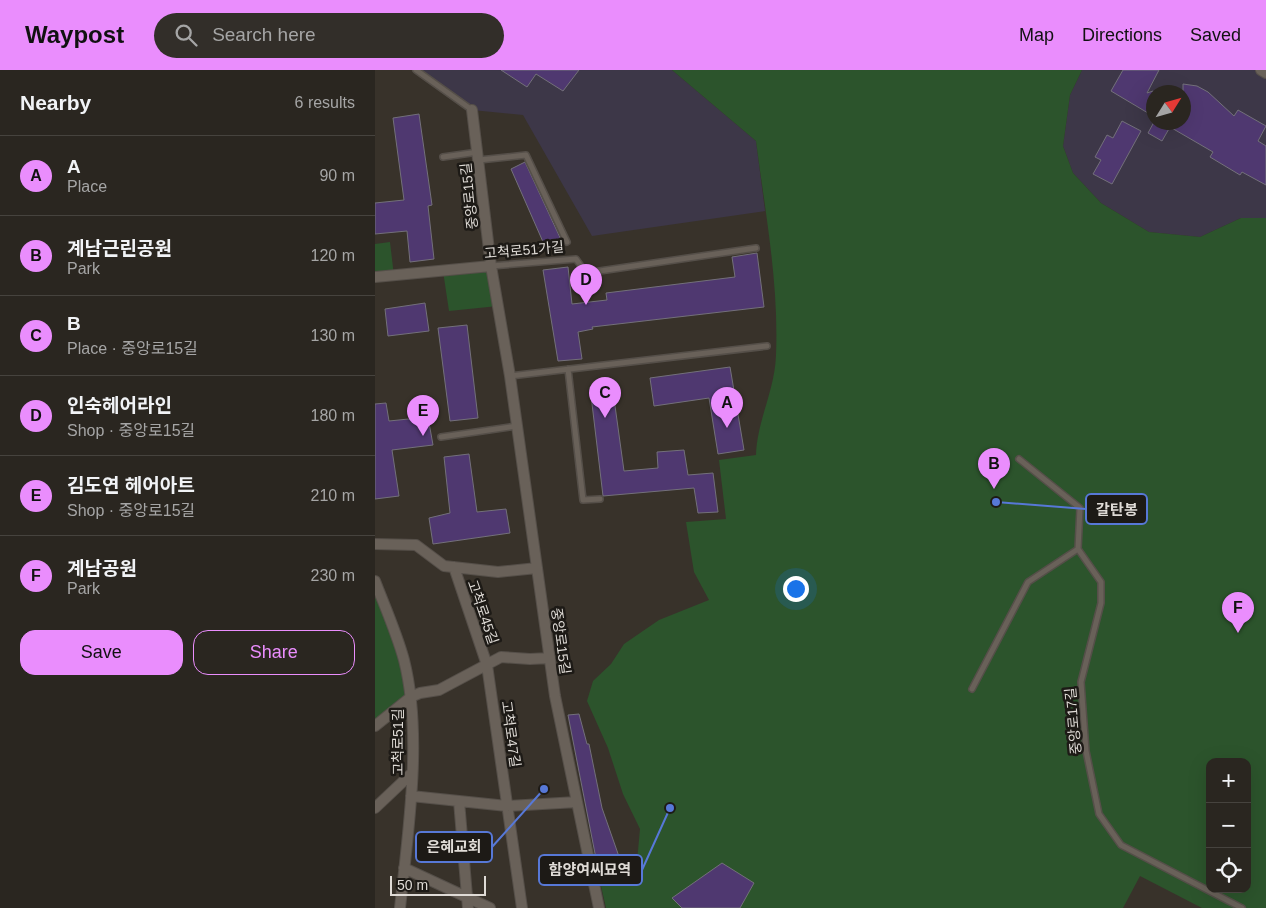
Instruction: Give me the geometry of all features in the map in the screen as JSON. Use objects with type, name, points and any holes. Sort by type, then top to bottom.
[{"type":"street","points":[[1261,70],[1266,73]]},
{"type":"street","name":"중앙로15길","points":[[472,110],[491,266],[510,376],[555,696],[599,908]]},
{"type":"street","name":"고척로51가길","points":[[375,278],[491,266]]},
{"type":"street","points":[[375,544],[416,545],[445,566],[453,568],[498,572],[537,568]]},
{"type":"street","name":"고척로45길","points":[[453,568],[487,665]]},
{"type":"street","name":"고척로51길","points":[[375,581],[404,660],[411,697],[411,796],[400,908]]},
{"type":"street","name":"고척로45길","points":[[375,726],[411,697],[420,693],[439,690],[501,657],[550,658]]},
{"type":"street","name":"고척로47길","points":[[487,665],[522,908]]},
{"type":"street","points":[[375,808],[412,773]]},
{"type":"street","points":[[411,796],[507,806],[577,802]]},
{"type":"street","points":[[459,801],[468,903]]},
{"type":"street","points":[[404,868],[468,903],[490,908]]},
{"type":"lane","name":"중앙로15길","points":[[416,70],[472,110]]},
{"type":"lane","points":[[443,157],[526,155],[567,242]]},
{"type":"lane","name":"고척로51가길","points":[[491,266],[576,259],[585,273],[756,248]]},
{"type":"lane","points":[[510,376],[767,346]]},
{"type":"lane","points":[[568,369],[583,500],[600,499]]},
{"type":"lane","points":[[441,437],[517,426]]},
{"type":"lane","points":[[972,689],[1028,582],[1079,549],[1080,508],[1019,459]]},
{"type":"lane","name":"중앙로17길","points":[[1079,549],[1101,582],[1101,603],[1081,682],[1086,750],[1099,814],[1121,845],[1242,908]]},
{"type":"shaded area","points":[[416,70],[672,70],[756,141],[765,211],[592,236],[523,115],[472,110]]},
{"type":"shaded area","points":[[1082,70],[1261,70],[1266,73],[1266,218],[1241,218],[1200,237],[1149,232],[1101,203],[1073,173],[1063,146],[1070,95]]},
{"type":"green space","points":[[672,70],[1082,70],[1070,95],[1063,146],[1073,173],[1101,203],[1149,232],[1200,237],[1241,218],[1266,218],[1266,908],[1202,908],[1140,876],[1123,908],[606,908],[601,886],[634,873],[642,875],[637,862],[640,829],[623,794],[608,748],[587,701],[593,681],[611,664],[624,644],[659,620],[709,600],[694,572],[686,522],[726,519],[719,460],[756,455],[759,430],[773,381],[776,355],[771,247],[756,141]]},
{"type":"green space","points":[[390,242],[394,276],[375,277],[375,244]]},
{"type":"green space","points":[[491,266],[498,306],[449,311],[443,271]]},
{"type":"green space","points":[[375,581],[411,697],[375,726]]},
{"type":"building","points":[[501,70],[579,70],[563,91],[536,74],[527,87]]},
{"type":"building","points":[[1123,70],[1159,70],[1151,85],[1146,85],[1146,112],[1111,91]]},
{"type":"building","points":[[1191,85],[1208,92],[1234,116],[1238,110],[1266,126],[1258,141],[1266,146],[1266,185],[1242,172],[1240,175],[1210,157],[1213,152],[1175,130],[1191,130]]},
{"type":"building","points":[[419,114],[432,205],[428,206],[434,259],[410,262],[407,231],[375,234],[375,203],[404,200],[393,118]]},
{"type":"building","points":[[1122,121],[1141,131],[1112,184],[1093,174],[1101,160],[1095,157],[1107,135],[1113,138]]},
{"type":"building","points":[[1150,130],[1168,130],[1162,141],[1148,133]]},
{"type":"building","points":[[525,162],[563,244],[547,251],[511,169]]},
{"type":"building","points":[[757,253],[764,307],[592,327],[593,329],[578,332],[582,359],[558,361],[543,270],[568,267],[572,304],[607,300],[606,293],[735,277],[732,257]]},
{"type":"building","points":[[425,303],[429,331],[388,336],[385,309]]},
{"type":"building","points":[[467,325],[478,418],[450,421],[438,328]]},
{"type":"building","points":[[730,367],[744,450],[718,454],[709,398],[654,406],[650,378]]},
{"type":"building","points":[[612,384],[624,471],[658,468],[657,452],[684,450],[688,475],[713,473],[718,512],[698,513],[694,488],[603,496],[590,387]]},
{"type":"building","points":[[386,403],[389,421],[428,417],[433,445],[392,450],[399,496],[375,499],[375,404]]},
{"type":"building","points":[[469,454],[477,512],[506,509],[510,533],[433,544],[429,518],[450,513],[444,457]]},
{"type":"building","points":[[579,714],[587,744],[589,744],[602,808],[623,868],[599,874],[568,715]]},
{"type":"building","points":[[722,863],[754,883],[740,908],[682,908],[672,898]]},
{"type":"place","name":"인숙헤어라인","points":[[586,305]]},
{"type":"place","name":"B","points":[[605,418]]},
{"type":"place","name":"A","points":[[727,428]]},
{"type":"place","name":"김도연 헤어아트","points":[[423,436]]},
{"type":"place","name":"계남근린공원","points":[[994,489]]},
{"type":"place","name":"갈탄봉","points":[[996,502]]},
{"type":"place","name":"계남공원","points":[[1238,633]]},
{"type":"place","name":"은혜교회","points":[[544,789]]},
{"type":"place","name":"함양여씨묘역","points":[[670,808]]}]
